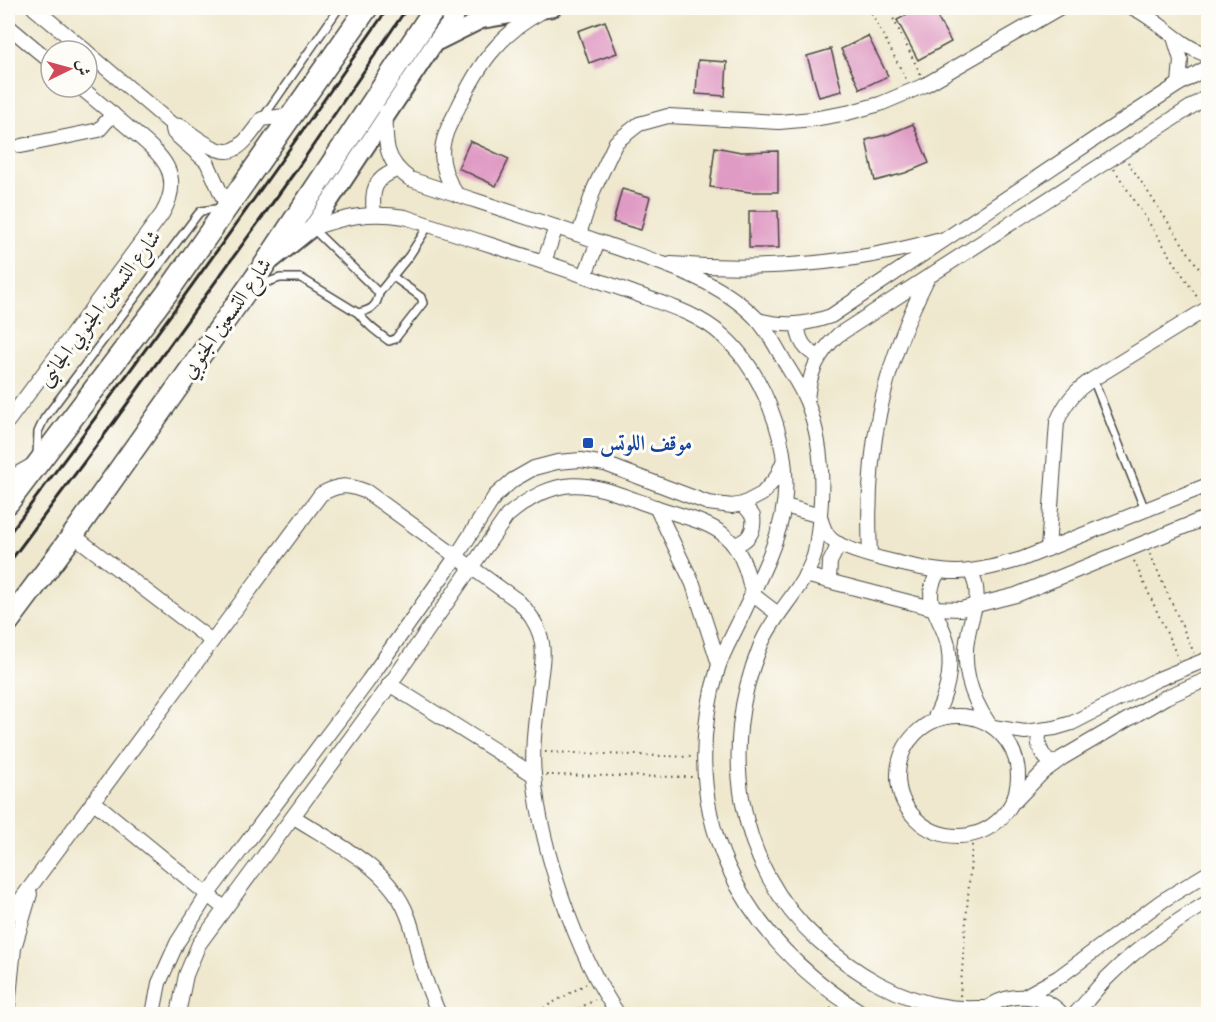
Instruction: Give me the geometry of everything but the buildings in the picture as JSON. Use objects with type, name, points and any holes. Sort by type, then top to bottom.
[{"type":"main road","points":[[8,503],[167,293],[367,8]]},
{"type":"main road","name":"شارع التسعين الجنوبي","points":[[8,622],[73,535],[263,267],[435,8]]},
{"type":"street","points":[[34,8],[71,39]]},
{"type":"street","points":[[263,267],[312,228],[434,44],[461,8]]},
{"type":"street","points":[[550,8],[509,11],[481,20],[434,44],[391,72],[386,117],[387,148],[397,170],[410,179],[661,263],[719,290],[736,300],[758,320],[775,344],[807,401],[816,433],[821,466],[820,516],[814,555],[805,575],[778,614],[760,647],[742,706],[738,740],[742,807],[751,840],[765,872],[782,901],[804,927],[829,950],[877,982],[942,1010],[960,1008],[983,1011],[998,1001],[1025,996],[1042,1000],[1062,1014]]},
{"type":"street","points":[[457,195],[444,169],[442,152],[444,135],[475,73],[483,62],[511,31],[550,8]]},
{"type":"street","points":[[579,234],[594,189],[616,142],[639,123],[668,116],[779,122],[847,113],[880,104],[926,85],[1059,8]]},
{"type":"street","points":[[1133,8],[1144,13],[1185,45],[1209,55]]},
{"type":"street","points":[[8,26],[39,53]]},
{"type":"street","points":[[1173,37],[1180,60],[1179,84]]},
{"type":"street","points":[[99,63],[174,126],[180,126],[215,148],[230,152],[237,150],[244,145],[262,119],[292,116]]},
{"type":"street","points":[[758,320],[798,325],[831,316],[1102,134],[1209,67]]},
{"type":"street","points":[[807,401],[808,382],[814,364],[824,348],[838,335],[1209,96]]},
{"type":"street","points":[[8,421],[162,214],[171,195],[166,162],[160,154],[94,99]]},
{"type":"street","points":[[21,146],[99,130],[112,114]]},
{"type":"street","points":[[174,126],[172,129],[174,133],[207,162],[227,207]]},
{"type":"street","points":[[1102,134],[1116,156]]},
{"type":"street","points":[[374,214],[373,191],[378,181],[397,170]]},
{"type":"street","points":[[312,228],[344,218],[374,214],[405,217],[585,275],[690,314],[722,335],[747,363],[766,394],[779,432],[786,482],[785,506],[771,554],[719,664],[709,705],[704,758],[710,810],[718,842],[730,872],[745,901],[764,928],[812,978],[839,999],[864,1014]]},
{"type":"street","points":[[544,262],[556,227]]},
{"type":"street","points":[[661,263],[714,267],[793,266],[871,256],[951,236]]},
{"type":"street","points":[[585,275],[598,242]]},
{"type":"street","points":[[870,555],[869,483],[878,413],[898,344],[927,279]]},
{"type":"street","points":[[1048,549],[1058,422],[1070,397],[1093,379],[1207,309]]},
{"type":"street","points":[[798,325],[799,337],[804,347],[819,356]]},
{"type":"street","points":[[153,1014],[163,973],[177,943],[208,894],[379,666],[456,557],[495,496],[513,480],[527,472],[557,462],[581,460],[605,464],[720,506],[744,504],[762,494],[776,478],[784,458]]},
{"type":"street","points":[[8,479],[38,462]]},
{"type":"street","points":[[820,516],[825,532],[839,544],[870,555],[939,571],[970,571],[1022,559],[1209,484]]},
{"type":"street","points":[[178,1014],[182,992],[199,944],[389,685],[507,516],[527,499],[551,488],[577,485],[603,488],[713,526],[734,545],[743,558],[752,594],[778,614]]},
{"type":"street","points":[[8,917],[321,494],[336,487],[352,486],[367,492],[518,601],[528,611],[541,636],[543,649],[534,752],[534,775],[541,823],[553,870],[569,915],[597,978],[618,1014]]},
{"type":"street","points":[[734,545],[748,538],[752,532],[753,516],[744,504]]},
{"type":"street","points":[[785,506],[820,516]]},
{"type":"street","points":[[656,507],[693,584],[719,664]]},
{"type":"street","points":[[805,575],[932,608],[961,609],[1016,595],[1209,517]]},
{"type":"street","points":[[73,535],[212,641]]},
{"type":"street","points":[[829,582],[830,562],[839,544]]},
{"type":"street","points":[[933,721],[946,692],[950,660],[943,629],[932,608],[931,589],[939,571]]},
{"type":"street","points":[[970,571],[976,584],[977,606],[968,633],[965,653],[967,672],[978,708],[1009,744],[1017,765],[1018,781],[1015,796],[1008,810]]},
{"type":"street","points":[[1204,661],[1156,680],[1072,723],[1040,731],[1024,732],[962,716],[933,721],[909,742],[901,756],[898,772],[902,796],[914,817],[926,827],[941,834],[957,836],[987,829],[998,821],[1025,790],[1054,764],[1166,697],[1209,679]]},
{"type":"street","points":[[368,681],[372,692],[380,694],[389,685],[391,668],[379,666]]},
{"type":"street","points":[[389,685],[534,775]]},
{"type":"street","points":[[1040,731],[1038,742],[1042,753],[1054,764]]},
{"type":"street","points":[[93,801],[224,908]]},
{"type":"street","points":[[294,817],[377,872],[394,891],[407,912],[415,935],[421,965],[439,1014]]},
{"type":"street","points":[[1025,996],[1059,977],[1162,901],[1209,873]]},
{"type":"street","points":[[8,1006],[14,948],[35,880]]},
{"type":"street","points":[[1075,1014],[1109,976],[1140,949],[1175,922],[1209,902]]},
{"type":"street","points":[[839,999],[850,1014]]},
{"type":"lane","points":[[262,119],[339,8]]},
{"type":"lane","points":[[358,313],[374,308],[378,302],[379,293],[429,225]]},
{"type":"lane","points":[[312,228],[379,293]]},
{"type":"lane","points":[[248,288],[280,278],[301,278],[358,313],[369,327],[389,341],[395,339],[423,303],[421,297],[392,276]]},
{"type":"lane","points":[[1093,379],[1145,510]]},
{"type":"path","points":[[869,8],[912,91]]},
{"type":"path","points":[[888,8],[926,85]]},
{"type":"path","points":[[1116,156],[1209,282]]},
{"type":"path","points":[[1116,156],[1207,309]]},
{"type":"path","points":[[1145,544],[1204,661]]},
{"type":"path","points":[[1129,550],[1183,669]]},
{"type":"path","points":[[534,752],[704,758]]},
{"type":"path","points":[[534,775],[705,778]]},
{"type":"path","points":[[960,1008],[973,834]]},
{"type":"path","points":[[533,1014],[597,978]]},
{"type":"path","points":[[568,1014],[606,994]]},
{"type":"railway","points":[[8,535],[201,273],[388,8]]},
{"type":"railway","points":[[8,564],[297,169],[407,8]]},
{"type":"place","name":"موقف اللوتس","points":[[588,443]]}]
